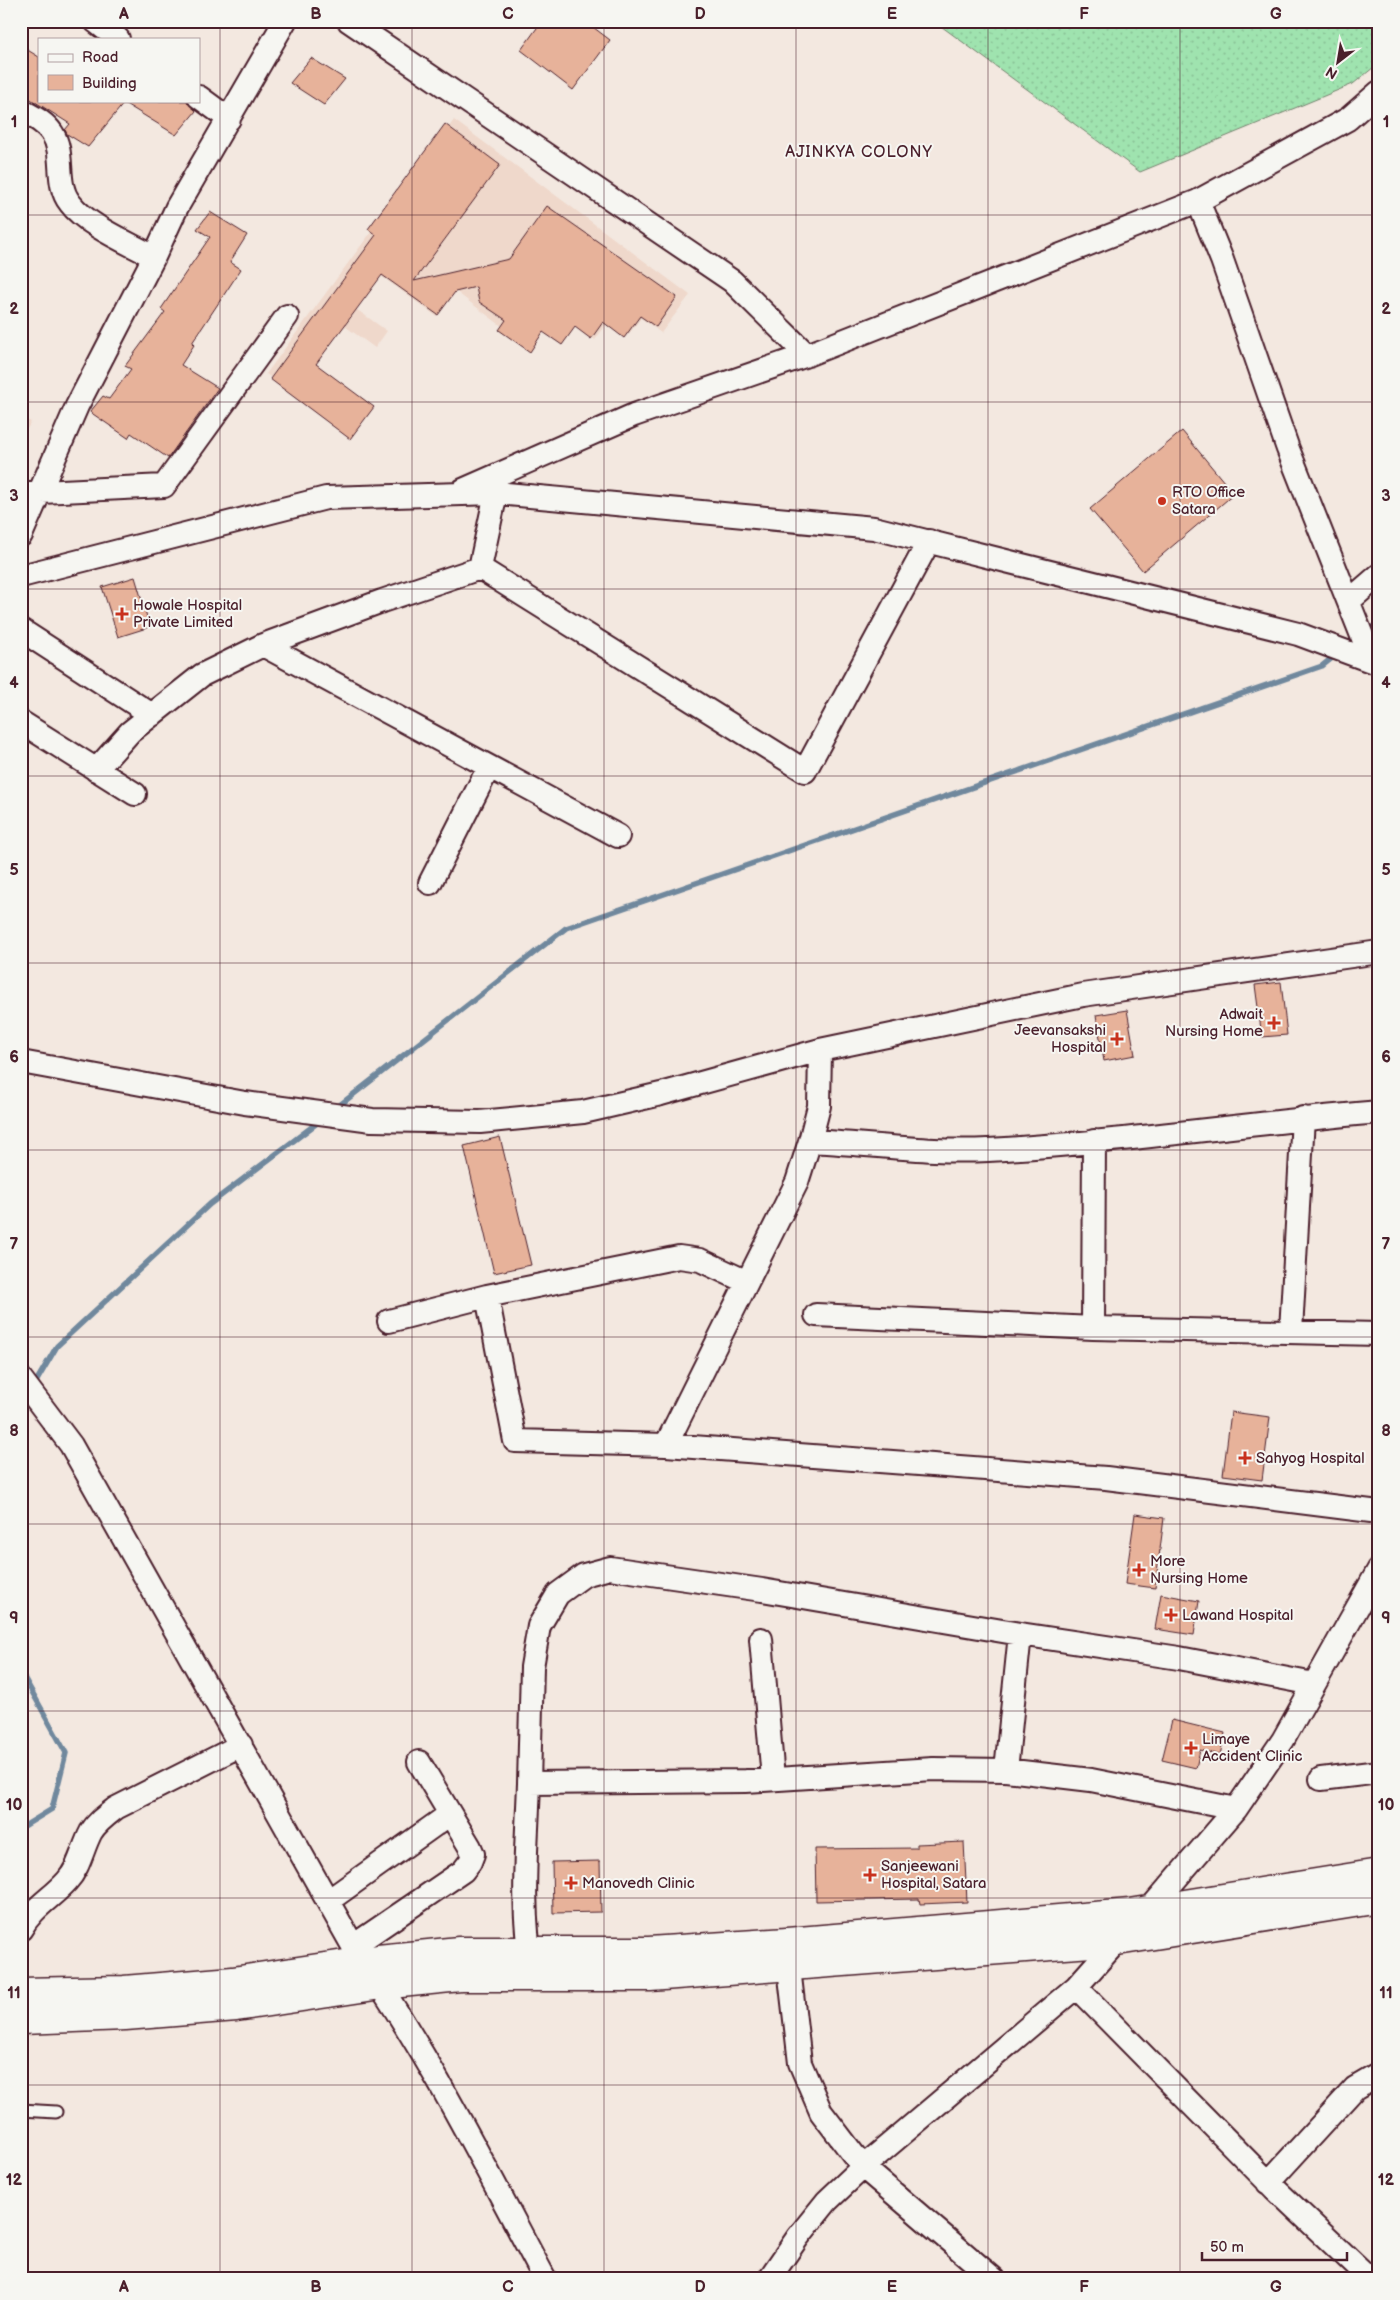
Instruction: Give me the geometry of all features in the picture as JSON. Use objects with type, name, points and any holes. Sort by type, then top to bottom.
[{"type":"street","points":[[94,21],[117,38]]},
{"type":"street","points":[[21,535],[30,493],[154,257],[177,207],[285,21]]},
{"type":"street","points":[[349,21],[732,281],[806,355]]},
{"type":"street","points":[[453,494],[634,415],[806,355],[1198,201],[1348,119],[1379,92]]},
{"type":"street","points":[[200,98],[229,119]]},
{"type":"street","points":[[21,110],[42,122],[52,133],[59,152],[62,186],[69,202],[89,220],[154,257]]},
{"type":"street","points":[[1198,201],[1229,278],[1288,449],[1375,663]]},
{"type":"street","points":[[30,493],[164,486],[286,316]]},
{"type":"street","points":[[21,576],[326,498],[496,493],[874,528],[1298,634],[1375,663]]},
{"type":"street","points":[[480,568],[496,493]]},
{"type":"street","points":[[480,568],[805,771],[929,541]]},
{"type":"street","points":[[96,770],[130,732],[202,675],[263,645],[382,601],[480,568]]},
{"type":"street","points":[[1349,601],[1379,575]]},
{"type":"street","points":[[21,630],[152,715]]},
{"type":"street","points":[[263,645],[618,836]]},
{"type":"street","points":[[21,722],[135,794]]},
{"type":"street","points":[[430,883],[489,767]]},
{"type":"street","points":[[21,1062],[245,1103],[362,1118],[480,1122],[583,1112],[661,1094],[820,1050],[1083,995],[1379,952]]},
{"type":"street","points":[[666,1445],[797,1182],[819,1106],[820,1050]]},
{"type":"street","points":[[810,1141],[866,1144],[920,1150],[986,1150],[1379,1112]]},
{"type":"street","points":[[1291,1331],[1303,1118]]},
{"type":"street","points":[[1093,1328],[1094,1141]]},
{"type":"street","points":[[389,1321],[486,1296],[679,1257],[709,1263],[747,1282]]},
{"type":"street","points":[[486,1296],[515,1441],[666,1445],[1106,1478],[1379,1512]]},
{"type":"street","points":[[816,1316],[1093,1328],[1379,1334]]},
{"type":"street","points":[[21,1379],[71,1445],[358,1954],[381,1985],[467,2134],[545,2279]]},
{"type":"street","points":[[534,1978],[529,1951],[526,1874],[532,1667],[539,1626],[558,1594],[584,1575],[610,1568],[762,1590],[1020,1634],[1179,1658],[1314,1684]]},
{"type":"street","points":[[769,2279],[827,2201],[863,2167],[1076,1987],[1116,1941],[1149,1910],[1236,1808],[1283,1740],[1379,1569]]},
{"type":"street","points":[[1006,1770],[1020,1634]]},
{"type":"street","points":[[762,1639],[773,1779]]},
{"type":"street","points":[[21,1929],[32,1913],[67,1882],[79,1864],[92,1832],[102,1819],[116,1808],[241,1745]]},
{"type":"street","points":[[358,1954],[463,1871],[470,1862],[472,1854],[419,1762]]},
{"type":"street","points":[[529,1783],[773,1779],[933,1769],[1006,1770],[1091,1780],[1236,1808]]},
{"type":"street","points":[[1321,1780],[1379,1772]]},
{"type":"street","points":[[328,1901],[450,1814]]},
{"type":"street","points":[[22,2013],[125,2016],[236,2006],[381,1985],[460,1977],[650,1977],[789,1968],[918,1944],[1149,1910],[1379,1873]]},
{"type":"street","points":[[21,1992],[124,1990],[233,1981],[358,1954],[459,1951],[649,1951],[1116,1941],[1379,1899]]},
{"type":"street","points":[[789,1968],[800,2063],[821,2112],[863,2167],[994,2279]]},
{"type":"street","points":[[1076,1987],[1268,2182],[1368,2277],[1366,2279]]},
{"type":"street","points":[[1268,2182],[1355,2088],[1379,2074]]},
{"type":"lane","points":[[21,2110],[56,2112]]},
{"type":"shaded area","points":[[454,120],[690,295],[661,333],[641,318],[628,335],[609,321],[595,340],[574,324],[541,326],[527,345],[455,291],[436,316],[381,276],[356,309],[387,331],[375,348],[342,324],[310,367],[346,433],[266,374]]},
{"type":"shaded area","points":[[21,417],[31,422],[21,439]]},
{"type":"green space","points":[[934,21],[1379,21],[1379,63],[1353,84],[1140,172]]},
{"type":"building","points":[[542,21],[585,21],[610,40],[573,90],[521,50]]},
{"type":"building","points":[[21,46],[38,56],[38,102],[188,102],[196,111],[176,135],[124,103],[88,147],[67,134],[65,130],[70,124],[21,93]]},
{"type":"building","points":[[311,58],[345,79],[324,105],[290,83]]},
{"type":"building","points":[[445,124],[500,165],[414,281],[509,259],[547,206],[677,297],[656,327],[640,316],[624,338],[603,322],[591,339],[575,327],[562,345],[543,332],[530,352],[499,330],[506,320],[479,302],[476,287],[455,292],[438,315],[382,275],[316,364],[374,407],[350,439],[270,379],[376,235],[368,229]]},
{"type":"building","points":[[210,212],[247,235],[230,262],[241,269],[192,343],[194,345],[181,365],[218,388],[168,458],[131,433],[128,438],[90,412],[103,396],[109,399],[131,369],[125,366],[165,312],[161,309],[210,237],[197,229]]},
{"type":"building","name":"RTO Office Satara","points":[[1182,431],[1234,494],[1143,571],[1090,509]]},
{"type":"building","points":[[135,577],[150,627],[118,637],[102,587]]},
{"type":"building","points":[[1281,982],[1287,1035],[1262,1037],[1255,985]]},
{"type":"building","points":[[1127,1010],[1135,1055],[1104,1061],[1096,1015]]},
{"type":"building","points":[[500,1137],[531,1265],[494,1273],[464,1146]]},
{"type":"building","points":[[1231,1412],[1270,1417],[1262,1480],[1223,1475]]},
{"type":"building","points":[[1135,1514],[1164,1518],[1155,1588],[1125,1584]]},
{"type":"building","points":[[1161,1594],[1199,1601],[1194,1635],[1155,1629]]},
{"type":"building","points":[[1172,1720],[1225,1733],[1220,1755],[1200,1750],[1196,1768],[1162,1760]]},
{"type":"building","points":[[964,1842],[967,1902],[920,1904],[919,1899],[816,1901],[815,1849],[917,1848],[917,1844]]},
{"type":"building","points":[[600,1861],[601,1912],[553,1913],[552,1862]]},
{"type":"waterway","points":[[1366,632],[1379,623]]},
{"type":"waterway","points":[[336,1108],[566,928],[1322,666],[1337,654]]},
{"type":"waterway","points":[[33,1387],[57,1346],[210,1204],[321,1120]]},
{"type":"waterway","points":[[21,1408],[27,1397]]},
{"type":"waterway","points":[[21,1672],[66,1753],[52,1809],[21,1828]]},
{"type":"place","name":"RTO Office Satara","points":[[1162,501]]},
{"type":"place","name":"Howale Hospital Private Limited","points":[[122,614]]},
{"type":"place","name":"Adwait Nursing Home","points":[[1274,1023]]},
{"type":"place","name":"Jeevansakshi Hospital","points":[[1117,1039]]},
{"type":"place","name":"Sahyog Hospital","points":[[1245,1458]]},
{"type":"place","name":"More Nursing Home","points":[[1139,1570]]},
{"type":"place","name":"Lawand Hospital","points":[[1171,1615]]},
{"type":"place","name":"Limaye Accident Clinic","points":[[1191,1748]]},
{"type":"place","name":"Sanjeewani Hospital, Satara","points":[[870,1875]]},
{"type":"place","name":"Manovedh Clinic","points":[[571,1883]]},
{"type":"district","name":"AJINKYA COLONY","points":[[859,151]]}]
